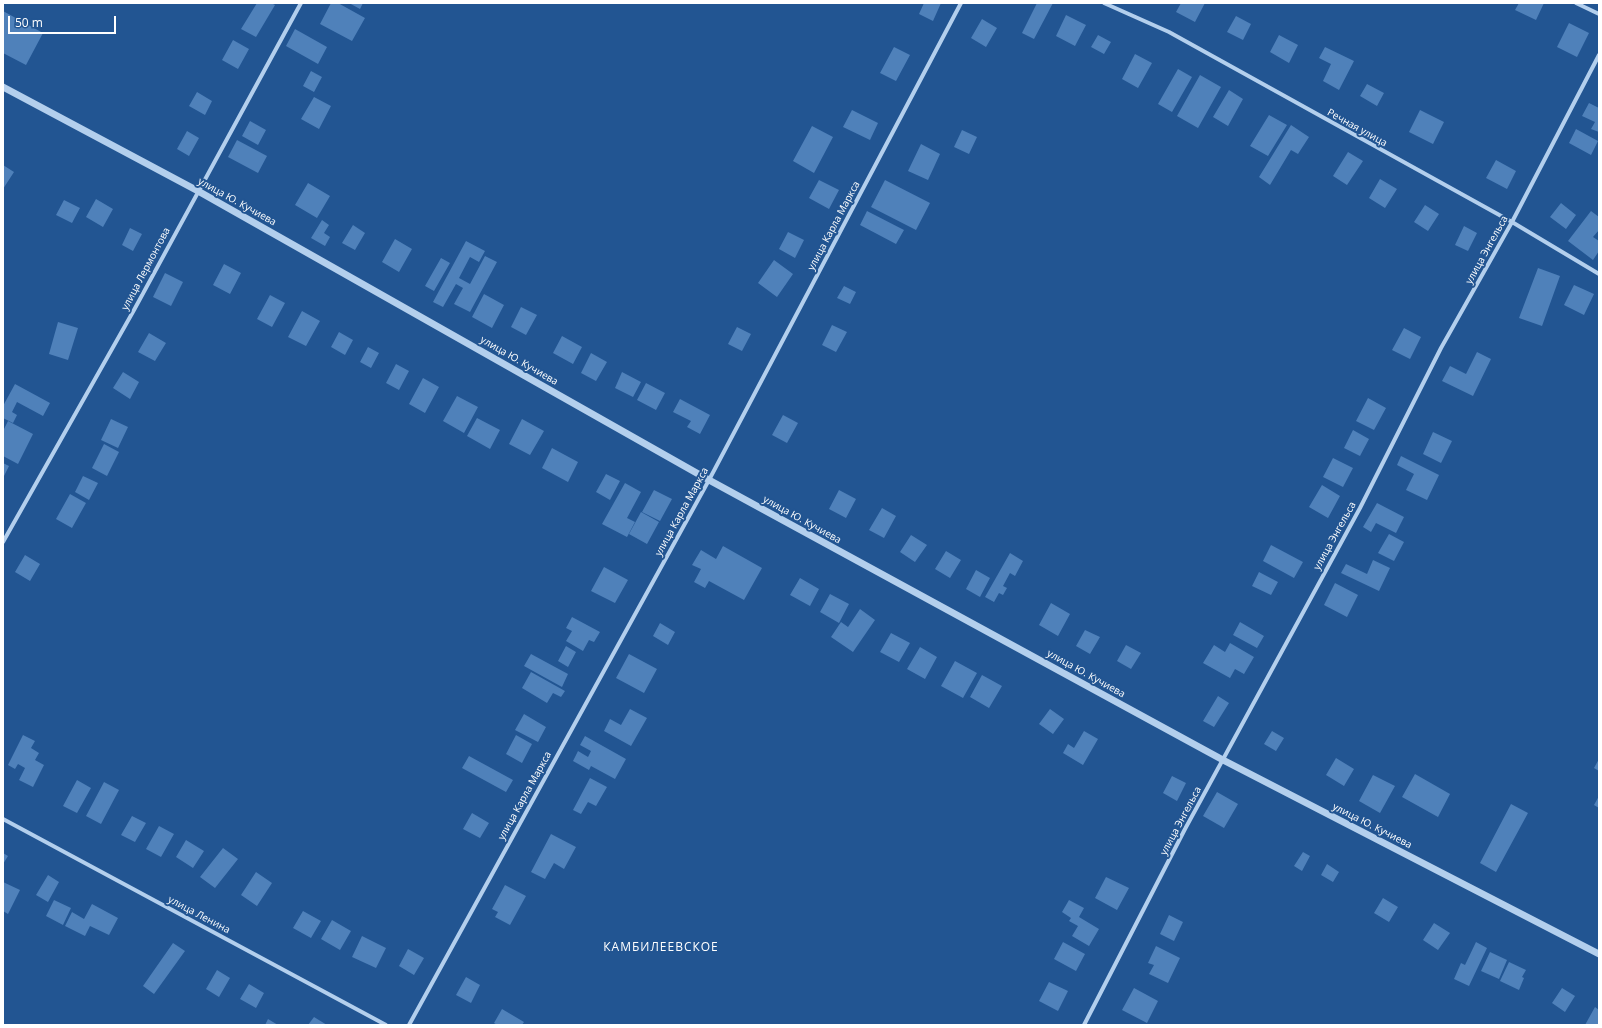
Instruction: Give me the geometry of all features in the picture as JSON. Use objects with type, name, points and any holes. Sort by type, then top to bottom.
[{"type":"street","name":"улица Лермонтова","points":[[3,542],[134,310],[301,3]]},
{"type":"street","name":"улица Карла Маркса","points":[[409,1025],[709,480],[961,3]]},
{"type":"street","name":"Речная улица","points":[[1104,3],[1169,32],[1512,222],[1599,274]]},
{"type":"street","points":[[1576,3],[1599,14]]},
{"type":"street","name":"улица Энгельса","points":[[1084,1025],[1223,760],[1360,508],[1441,348],[1512,222],[1599,55]]},
{"type":"street","name":"улица Ю. Кучиева","points":[[3,87],[198,191],[709,480],[1223,760],[1599,954]]},
{"type":"street","name":"улица Ленина","points":[[3,819],[386,1025]]},
{"type":"building","points":[[257,3],[271,3],[275,5],[256,37],[241,29]]},
{"type":"building","points":[[331,3],[338,3],[365,18],[352,41],[320,24]]},
{"type":"building","points":[[349,3],[363,3],[360,9]]},
{"type":"building","points":[[924,3],[941,3],[933,21],[919,14]]},
{"type":"building","points":[[1037,3],[1053,3],[1034,39],[1022,33]]},
{"type":"building","points":[[1181,3],[1205,3],[1195,22],[1176,12]]},
{"type":"building","points":[[1519,3],[1544,3],[1536,20],[1515,10]]},
{"type":"building","points":[[3,11],[43,33],[26,65],[3,53]]},
{"type":"building","points":[[1066,15],[1086,25],[1075,46],[1056,36]]},
{"type":"building","points":[[1236,16],[1251,24],[1243,40],[1227,32]]},
{"type":"building","points":[[982,19],[997,28],[986,47],[971,38]]},
{"type":"building","points":[[1569,23],[1589,33],[1577,57],[1557,47]]},
{"type":"building","points":[[295,29],[327,47],[318,64],[286,46]]},
{"type":"building","points":[[1098,35],[1111,42],[1104,54],[1091,47]]},
{"type":"building","points":[[1279,35],[1298,45],[1289,63],[1270,52]]},
{"type":"building","points":[[233,40],[249,49],[238,69],[222,60]]},
{"type":"building","points":[[894,47],[910,55],[896,81],[880,73]]},
{"type":"building","points":[[1325,47],[1354,61],[1339,90],[1323,81],[1331,64],[1319,58]]},
{"type":"building","points":[[1135,54],[1152,63],[1138,88],[1122,79]]},
{"type":"building","points":[[1178,69],[1192,77],[1172,112],[1158,104]]},
{"type":"building","points":[[311,71],[322,77],[314,92],[303,86]]},
{"type":"building","points":[[1200,75],[1221,87],[1198,128],[1177,116]]},
{"type":"building","points":[[1367,84],[1384,93],[1377,106],[1360,96]]},
{"type":"building","points":[[1229,90],[1243,99],[1228,126],[1213,117]]},
{"type":"building","points":[[197,92],[212,101],[205,115],[189,106]]},
{"type":"building","points":[[314,97],[331,106],[319,129],[301,119]]},
{"type":"building","points":[[1589,103],[1599,108],[1599,132],[1591,129],[1595,122],[1582,116]]},
{"type":"building","points":[[852,110],[878,123],[870,140],[843,127]]},
{"type":"building","points":[[1420,110],[1444,122],[1433,144],[1409,132]]},
{"type":"building","points":[[1269,115],[1287,125],[1268,156],[1250,146]]},
{"type":"building","points":[[250,121],[266,130],[258,145],[242,136]]},
{"type":"building","points":[[1291,125],[1309,137],[1298,154],[1291,150],[1270,185],[1259,177]]},
{"type":"building","points":[[812,126],[833,137],[814,173],[793,161]]},
{"type":"building","points":[[1576,129],[1598,141],[1591,155],[1569,143]]},
{"type":"building","points":[[962,130],[977,137],[969,154],[954,147]]},
{"type":"building","points":[[187,131],[199,138],[189,156],[177,149]]},
{"type":"building","points":[[237,140],[267,156],[258,173],[228,157]]},
{"type":"building","points":[[921,144],[940,154],[928,180],[908,171]]},
{"type":"building","points":[[1348,152],[1363,161],[1347,185],[1333,176]]},
{"type":"building","points":[[1496,160],[1516,171],[1507,189],[1486,178]]},
{"type":"building","points":[[3,165],[14,172],[3,189]]},
{"type":"building","points":[[1380,179],[1397,189],[1385,208],[1369,198]]},
{"type":"building","points":[[819,180],[839,190],[829,209],[809,198]]},
{"type":"building","points":[[885,180],[930,203],[916,230],[871,207]]},
{"type":"building","points":[[308,183],[330,196],[317,218],[295,205]]},
{"type":"building","points":[[96,199],[113,209],[103,227],[86,217]]},
{"type":"building","points":[[64,200],[80,208],[72,223],[56,215]]},
{"type":"building","points":[[1561,203],[1576,215],[1566,229],[1550,217]]},
{"type":"building","points":[[1425,205],[1439,214],[1428,231],[1414,222]]},
{"type":"building","points":[[867,211],[904,230],[896,244],[860,225]]},
{"type":"building","points":[[1591,211],[1599,217],[1599,230],[1593,237],[1599,241],[1599,251],[1593,260],[1568,241]]},
{"type":"building","points":[[322,220],[329,225],[324,233],[330,237],[325,246],[311,238]]},
{"type":"building","points":[[353,225],[365,233],[355,250],[342,243]]},
{"type":"building","points":[[1464,226],[1477,233],[1468,251],[1455,245]]},
{"type":"building","points":[[130,228],[142,234],[133,251],[122,245]]},
{"type":"building","points":[[788,232],[804,240],[795,258],[779,249]]},
{"type":"building","points":[[395,239],[412,249],[399,272],[382,262]]},
{"type":"building","points":[[466,241],[485,251],[479,262],[470,257],[459,278],[470,284],[485,256],[497,262],[470,312],[454,304],[463,288],[456,284],[443,307],[433,302]]},
{"type":"building","points":[[441,258],[450,263],[434,291],[425,286]]},
{"type":"building","points":[[774,260],[793,274],[777,297],[758,283]]},
{"type":"building","points":[[224,264],[241,273],[230,294],[213,285]]},
{"type":"building","points":[[1538,268],[1560,276],[1542,326],[1519,318]]},
{"type":"building","points":[[165,273],[183,282],[171,306],[153,297]]},
{"type":"building","points":[[1574,285],[1594,294],[1584,315],[1564,305]]},
{"type":"building","points":[[844,286],[856,292],[850,304],[837,298]]},
{"type":"building","points":[[484,294],[504,305],[492,328],[472,317]]},
{"type":"building","points":[[270,295],[285,303],[272,327],[257,319]]},
{"type":"building","points":[[521,307],[537,315],[526,335],[511,327]]},
{"type":"building","points":[[302,311],[320,321],[306,346],[288,337]]},
{"type":"building","points":[[58,322],[78,328],[68,360],[49,354]]},
{"type":"building","points":[[832,325],[847,332],[836,352],[822,345]]},
{"type":"building","points":[[737,327],[751,334],[742,351],[728,344]]},
{"type":"building","points":[[1404,328],[1421,337],[1410,359],[1392,350]]},
{"type":"building","points":[[339,332],[353,340],[345,355],[331,347]]},
{"type":"building","points":[[149,333],[166,343],[155,361],[138,352]]},
{"type":"building","points":[[562,336],[582,347],[573,364],[553,353]]},
{"type":"building","points":[[368,347],[379,353],[371,368],[360,362]]},
{"type":"building","points":[[1477,352],[1491,359],[1473,396],[1442,381],[1450,366],[1466,374]]},
{"type":"building","points":[[591,353],[607,362],[596,381],[581,373]]},
{"type":"building","points":[[396,364],[409,371],[399,390],[386,383]]},
{"type":"building","points":[[123,372],[139,382],[130,399],[113,388]]},
{"type":"building","points":[[622,372],[641,382],[633,397],[615,388]]},
{"type":"building","points":[[423,378],[439,387],[425,413],[409,404]]},
{"type":"building","points":[[646,383],[665,393],[656,410],[637,400]]},
{"type":"building","points":[[15,384],[50,403],[43,416],[17,402],[12,412],[17,415],[13,423],[3,418],[3,406]]},
{"type":"building","points":[[457,396],[478,407],[464,433],[443,421]]},
{"type":"building","points":[[1368,398],[1386,408],[1374,430],[1356,421]]},
{"type":"building","points":[[680,399],[710,415],[700,434],[687,427],[691,421],[673,412]]},
{"type":"building","points":[[783,415],[798,423],[787,443],[772,435]]},
{"type":"building","points":[[477,418],[500,430],[490,449],[467,436]]},
{"type":"building","points":[[111,419],[128,427],[118,448],[101,440]]},
{"type":"building","points":[[522,419],[544,431],[530,455],[509,444]]},
{"type":"building","points":[[8,421],[33,434],[18,464],[3,456],[3,431]]},
{"type":"building","points":[[1353,430],[1369,439],[1360,456],[1344,448]]},
{"type":"building","points":[[1433,432],[1452,441],[1441,463],[1423,454]]},
{"type":"building","points":[[104,444],[119,452],[107,476],[92,468]]},
{"type":"building","points":[[552,448],[578,462],[568,482],[542,468]]},
{"type":"building","points":[[1401,456],[1439,475],[1427,500],[1406,490],[1414,474],[1397,465]]},
{"type":"building","points":[[1333,458],[1353,468],[1343,487],[1323,477]]},
{"type":"building","points":[[3,463],[9,466],[3,478]]},
{"type":"building","points":[[606,474],[620,481],[610,500],[596,492]]},
{"type":"building","points":[[83,476],[98,483],[89,500],[75,492]]},
{"type":"building","points":[[625,483],[641,492],[627,518],[635,522],[627,537],[602,524]]},
{"type":"building","points":[[1322,485],[1340,496],[1328,518],[1309,507]]},
{"type":"building","points":[[654,490],[672,499],[660,521],[642,512]]},
{"type":"building","points":[[839,490],[856,499],[846,518],[829,509]]},
{"type":"building","points":[[70,494],[86,503],[72,528],[56,519]]},
{"type":"building","points":[[1377,503],[1404,517],[1396,533],[1376,523],[1371,532],[1363,527]]},
{"type":"building","points":[[882,508],[896,516],[884,538],[869,530]]},
{"type":"building","points":[[641,512],[659,522],[647,544],[629,534]]},
{"type":"building","points":[[1389,534],[1404,542],[1394,561],[1378,553]]},
{"type":"building","points":[[911,535],[927,545],[915,562],[900,552]]},
{"type":"building","points":[[1271,545],[1303,562],[1294,578],[1263,561]]},
{"type":"building","points":[[723,546],[762,568],[744,600],[709,581],[705,588],[694,582],[701,569],[692,565],[701,550],[716,559]]},
{"type":"building","points":[[946,551],[961,560],[950,578],[935,569]]},
{"type":"building","points":[[1010,553],[1023,561],[1015,576],[1010,573],[1003,586],[1007,588],[1003,595],[999,593],[994,602],[985,597]]},
{"type":"building","points":[[25,555],[40,564],[30,581],[15,572]]},
{"type":"building","points":[[1373,560],[1390,568],[1379,591],[1341,573],[1346,564],[1367,574]]},
{"type":"building","points":[[604,567],[628,580],[615,603],[591,591]]},
{"type":"building","points":[[976,570],[990,578],[980,597],[966,589]]},
{"type":"building","points":[[1259,572],[1278,582],[1271,595],[1252,586]]},
{"type":"building","points":[[800,578],[819,589],[810,606],[790,595]]},
{"type":"building","points":[[1335,583],[1358,595],[1347,617],[1324,605]]},
{"type":"building","points":[[830,594],[849,604],[839,623],[820,612]]},
{"type":"building","points":[[1051,603],[1070,614],[1058,636],[1039,625]]},
{"type":"building","points":[[860,609],[875,620],[853,652],[831,637],[841,622],[848,627]]},
{"type":"building","points":[[572,617],[600,632],[594,642],[589,640],[583,651],[566,641],[572,631],[566,628]]},
{"type":"building","points":[[1240,622],[1264,636],[1257,648],[1233,635]]},
{"type":"building","points":[[660,623],[675,632],[668,645],[653,636]]},
{"type":"building","points":[[1085,630],[1100,637],[1090,654],[1076,646]]},
{"type":"building","points":[[891,633],[910,643],[899,662],[880,652]]},
{"type":"building","points":[[1230,643],[1254,657],[1244,674],[1235,669],[1230,678],[1203,663],[1214,645],[1225,652]]},
{"type":"building","points":[[1126,645],[1141,653],[1131,669],[1117,661]]},
{"type":"building","points":[[566,646],[576,652],[568,667],[558,661]]},
{"type":"building","points":[[920,647],[937,657],[925,679],[907,669]]},
{"type":"building","points":[[531,654],[568,674],[562,687],[524,666]]},
{"type":"building","points":[[629,654],[657,669],[644,693],[616,678]]},
{"type":"building","points":[[955,661],[977,673],[963,698],[941,686]]},
{"type":"building","points":[[531,672],[565,691],[561,697],[553,693],[547,703],[522,688]]},
{"type":"building","points":[[982,675],[1002,686],[989,708],[970,697]]},
{"type":"building","points":[[1218,696],[1229,703],[1214,727],[1203,721]]},
{"type":"building","points":[[630,709],[647,718],[631,746],[604,731],[610,719],[621,725]]},
{"type":"building","points":[[1050,709],[1064,719],[1053,734],[1039,724]]},
{"type":"building","points":[[524,714],[546,727],[538,742],[515,730]]},
{"type":"building","points":[[1084,731],[1098,739],[1083,765],[1063,753],[1068,744],[1074,748]]},
{"type":"building","points":[[1272,731],[1284,738],[1276,751],[1264,744]]},
{"type":"building","points":[[23,735],[35,741],[31,748],[39,753],[35,760],[44,765],[33,787],[19,780],[25,768],[18,764],[15,769],[8,765]]},
{"type":"building","points":[[516,735],[532,744],[522,763],[506,754]]},
{"type":"building","points":[[585,736],[626,759],[615,779],[591,766],[589,770],[573,761],[578,751],[588,757],[591,751],[580,745]]},
{"type":"building","points":[[469,756],[513,780],[506,792],[462,768]]},
{"type":"building","points":[[1336,758],[1354,769],[1344,786],[1326,775]]},
{"type":"building","points":[[1599,759],[1599,771],[1594,768]]},
{"type":"building","points":[[1415,774],[1450,794],[1438,817],[1402,797]]},
{"type":"building","points":[[1373,775],[1395,786],[1380,813],[1359,801]]},
{"type":"building","points":[[1172,776],[1186,783],[1177,801],[1163,793]]},
{"type":"building","points":[[590,778],[607,787],[596,806],[588,802],[581,814],[573,810]]},
{"type":"building","points":[[77,780],[91,788],[77,813],[63,806]]},
{"type":"building","points":[[104,782],[119,790],[101,824],[86,816]]},
{"type":"building","points":[[1217,792],[1238,804],[1224,828],[1203,816]]},
{"type":"building","points":[[1599,796],[1599,808],[1594,805]]},
{"type":"building","points":[[1511,804],[1528,813],[1496,872],[1480,863]]},
{"type":"building","points":[[472,813],[489,823],[480,838],[463,829]]},
{"type":"building","points":[[132,816],[146,823],[135,842],[121,835]]},
{"type":"building","points":[[159,826],[174,834],[161,857],[146,849]]},
{"type":"building","points":[[551,834],[576,847],[564,869],[554,863],[545,879],[531,872]]},
{"type":"building","points":[[186,840],[204,851],[193,868],[176,857]]},
{"type":"building","points":[[223,848],[238,859],[215,888],[200,877]]},
{"type":"building","points":[[1303,852],[1310,856],[1302,871],[1294,866]]},
{"type":"building","points":[[3,853],[8,856],[3,864]]},
{"type":"building","points":[[1327,864],[1339,872],[1333,882],[1321,875]]},
{"type":"building","points":[[256,872],[272,883],[257,906],[241,895]]},
{"type":"building","points":[[48,875],[59,882],[48,902],[36,895]]},
{"type":"building","points":[[1106,877],[1129,888],[1117,910],[1095,898]]},
{"type":"building","points":[[3,882],[20,890],[8,914],[3,911]]},
{"type":"building","points":[[505,885],[526,896],[510,925],[495,917],[498,912],[492,909]]},
{"type":"building","points":[[1383,898],[1398,907],[1389,922],[1374,913]]},
{"type":"building","points":[[54,900],[71,908],[63,925],[46,916]]},
{"type":"building","points":[[1069,900],[1084,908],[1079,917],[1099,929],[1089,946],[1072,936],[1078,926],[1069,921],[1071,918],[1062,912]]},
{"type":"building","points":[[92,904],[118,918],[109,935],[90,926],[85,936],[65,926],[72,912],[84,919]]},
{"type":"building","points":[[303,911],[321,921],[311,938],[293,928]]},
{"type":"building","points":[[1169,915],[1183,922],[1174,941],[1160,934]]},
{"type":"building","points":[[332,920],[351,931],[340,950],[321,939]]},
{"type":"building","points":[[1434,923],[1450,933],[1438,950],[1423,940]]},
{"type":"building","points":[[362,936],[386,948],[376,968],[352,957]]},
{"type":"building","points":[[1063,942],[1085,954],[1076,971],[1054,959]]},
{"type":"building","points":[[1476,942],[1487,948],[1469,986],[1454,979],[1461,963],[1465,965]]},
{"type":"building","points":[[173,943],[185,951],[154,994],[143,986]]},
{"type":"building","points":[[1156,946],[1180,958],[1168,983],[1149,974],[1154,965],[1148,963]]},
{"type":"building","points":[[408,949],[424,958],[414,975],[399,966]]},
{"type":"building","points":[[1490,952],[1507,960],[1499,979],[1481,971]]},
{"type":"building","points":[[1509,962],[1526,970],[1522,977],[1524,978],[1519,990],[1500,981]]},
{"type":"building","points":[[217,970],[230,978],[219,997],[206,989]]},
{"type":"building","points":[[466,977],[480,985],[471,1003],[456,995]]},
{"type":"building","points":[[1049,982],[1068,991],[1058,1011],[1039,1001]]},
{"type":"building","points":[[249,984],[264,993],[256,1008],[240,999]]},
{"type":"building","points":[[1134,988],[1158,1001],[1147,1023],[1122,1010]]},
{"type":"building","points":[[1562,988],[1575,996],[1565,1012],[1552,1003]]},
{"type":"building","points":[[1595,1007],[1599,1010],[1599,1025],[1585,1025]]},
{"type":"building","points":[[502,1009],[524,1022],[522,1025],[497,1025],[494,1023]]},
{"type":"building","points":[[314,1017],[327,1025],[308,1025]]},
{"type":"building","points":[[268,1019],[278,1025],[265,1025]]},
{"type":"district","name":"КАМБИЛЕЕВСКОЕ","points":[[661,948]]}]
